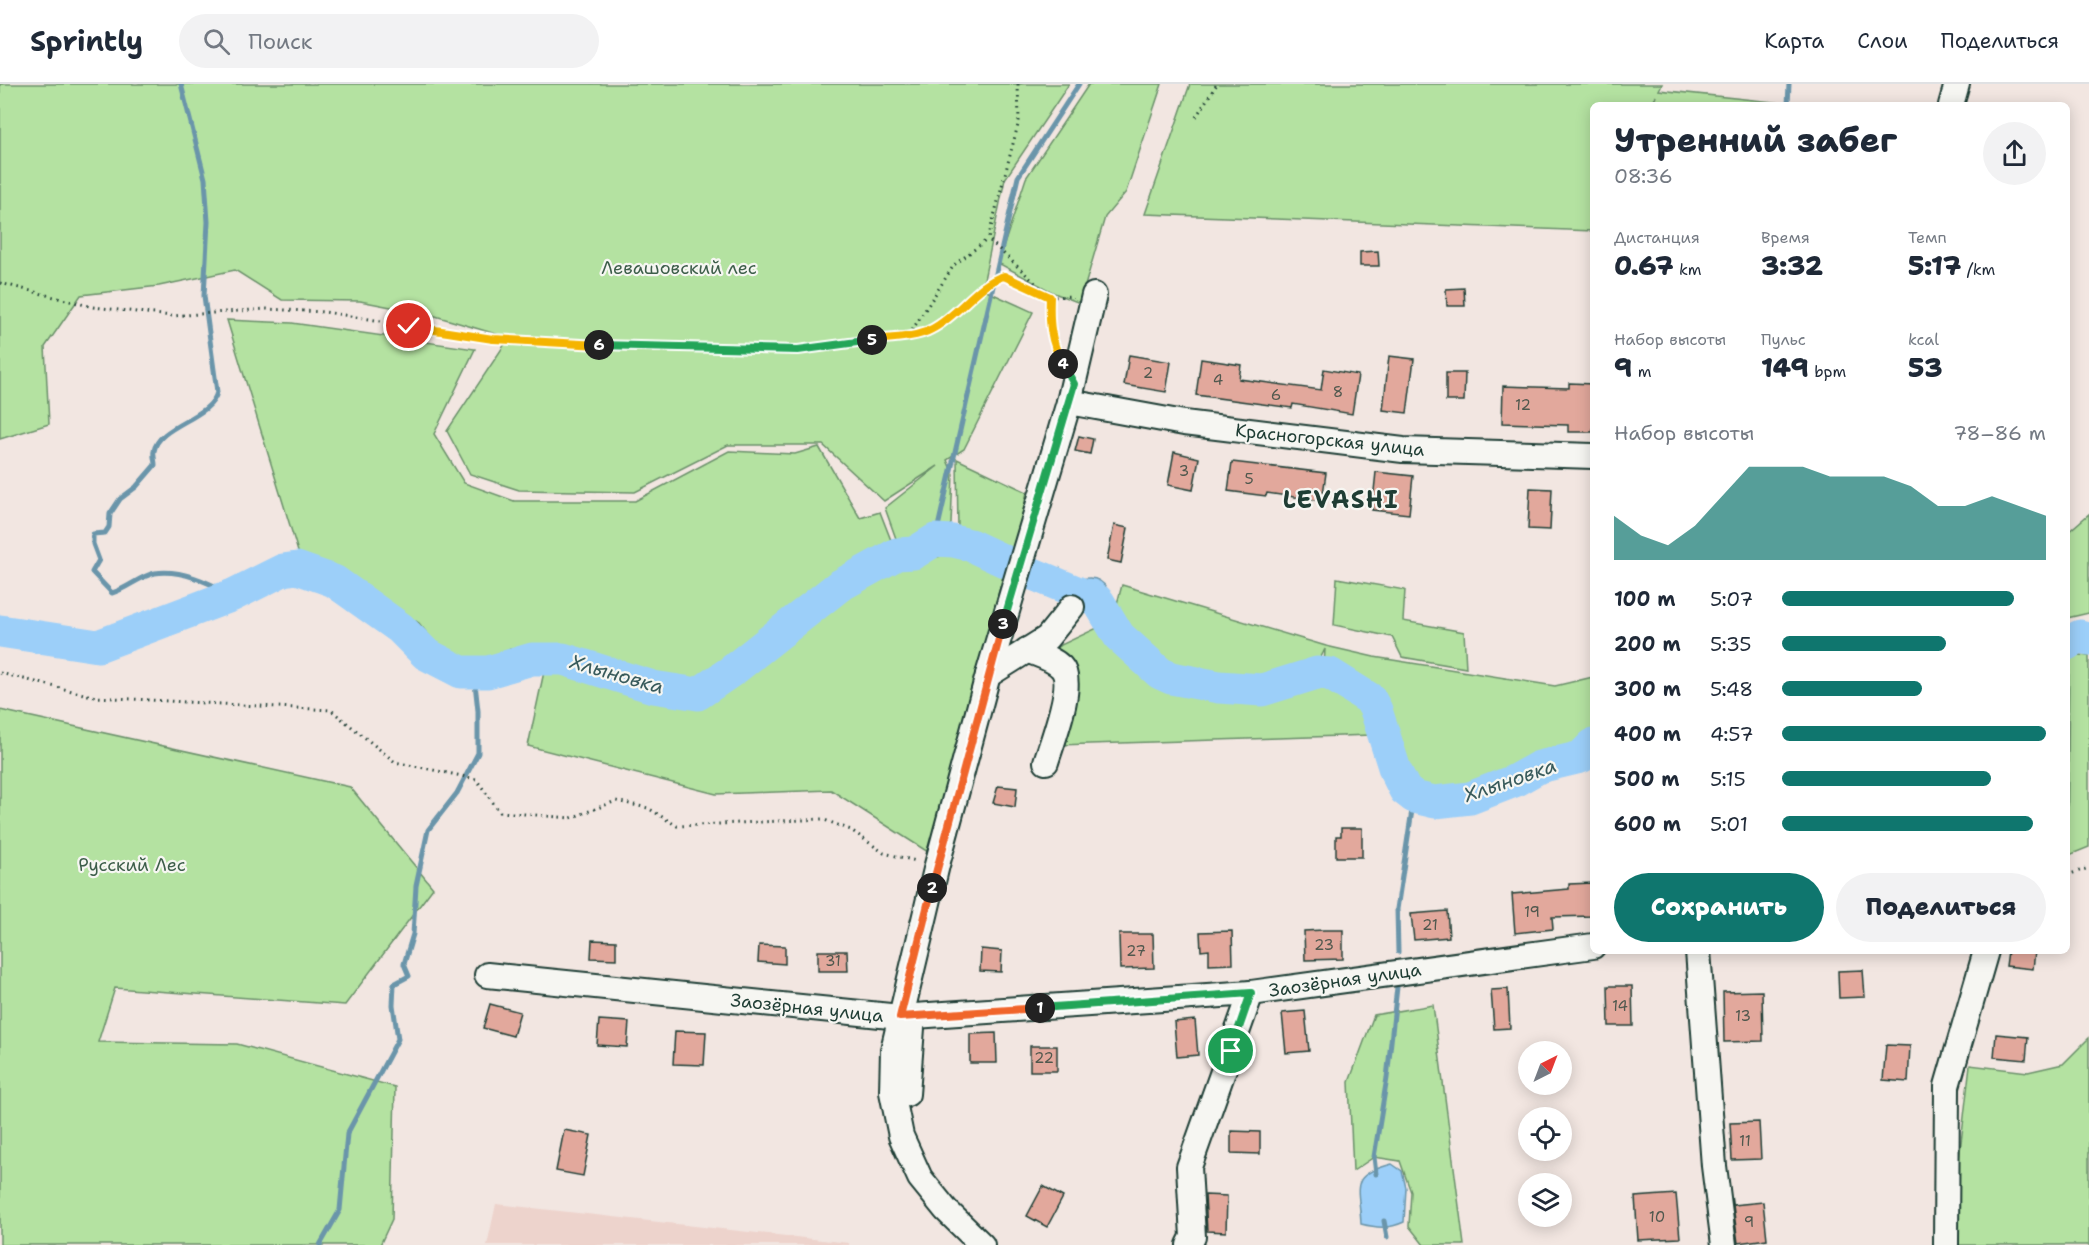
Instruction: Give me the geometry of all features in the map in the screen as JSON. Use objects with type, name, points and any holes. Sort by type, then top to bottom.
[{"type":"street","points":[[1952,102],[1957,84]]},
{"type":"street","points":[[1000,1245],[950,1202],[935,1184],[924,1156],[907,1095],[906,1022],[937,865],[988,675],[1071,393],[1094,295]]},
{"type":"street","name":"Красногорская улица","points":[[1071,393],[1184,423],[1403,450],[1590,456]]},
{"type":"street","points":[[988,675],[1047,638],[1072,607]]},
{"type":"street","points":[[1027,650],[1050,659],[1062,668],[1067,683],[1046,762]]},
{"type":"street","name":"Заозёрная улица","points":[[487,975],[906,1022],[1251,993],[1590,946]]},
{"type":"street","points":[[1698,954],[1714,1166],[1724,1245]]},
{"type":"street","points":[[1946,1245],[1947,1086],[1985,954]]},
{"type":"street","points":[[1189,1245],[1193,1238],[1190,1167],[1251,993]]},
{"type":"street","points":[[906,1022],[893,1050],[892,1092],[902,1136],[920,1178],[946,1210],[982,1245]]},
{"type":"path","points":[[909,335],[954,265],[988,239],[1019,121],[1018,84]]},
{"type":"path","points":[[1196,117],[1217,84]]},
{"type":"path","points":[[988,239],[1050,297],[1049,321],[1053,345],[1071,393]]},
{"type":"path","points":[[0,283],[93,307],[172,316],[266,309],[325,312],[493,339],[798,350],[931,330],[966,305],[992,280],[1004,276],[1050,297],[1094,295]]},
{"type":"path","points":[[0,673],[96,697],[331,710],[395,762],[476,779],[500,812],[571,818],[616,801],[648,808],[677,826],[822,819],[851,830],[884,853],[937,865]]},
{"type":"path","points":[[2070,874],[2089,868]]},
{"type":"shaded area","points":[[496,1204],[849,1243],[849,1245],[487,1245]]},
{"type":"green space","name":"Левашовский лес","points":[[0,84],[1069,84],[1005,179],[982,289],[1033,312],[964,449],[947,460],[953,474],[951,524],[935,540],[899,547],[885,508],[938,466],[884,501],[823,445],[728,445],[635,492],[519,490],[470,474],[447,431],[509,338],[432,315],[360,301],[282,300],[235,270],[159,286],[81,295],[45,347],[49,424],[0,439]]},
{"type":"green space","points":[[1089,84],[1162,84],[1126,192],[1105,217],[1080,303],[1054,293],[998,263],[1026,178]]},
{"type":"green space","points":[[1190,84],[1662,84],[1659,90],[1773,102],[1654,102],[1656,96],[1653,102],[1590,102],[1590,231],[1145,214]]},
{"type":"green space","points":[[227,320],[292,323],[475,349],[434,434],[464,483],[514,501],[635,501],[729,451],[795,454],[819,447],[860,518],[880,512],[894,548],[802,596],[793,614],[758,634],[743,655],[695,685],[661,683],[592,662],[571,651],[551,648],[510,649],[483,666],[443,653],[419,623],[359,585],[299,555]]},
{"type":"green space","points":[[957,459],[1027,492],[1012,562],[958,530]]},
{"type":"green space","points":[[2089,514],[2089,613],[2070,617],[2070,530]]},
{"type":"green space","points":[[955,553],[1003,576],[928,852],[831,790],[716,794],[528,746],[545,667],[670,701],[698,703],[774,644],[878,570]]},
{"type":"green space","points":[[1337,578],[1405,590],[1403,621],[1464,632],[1466,668],[1402,657],[1392,637],[1334,625]]},
{"type":"green space","points":[[1122,585],[1326,646],[1374,657],[1555,686],[1590,678],[1590,769],[1510,789],[1446,795],[1414,788],[1381,694],[1324,667],[1325,649],[1318,663],[1277,682],[1245,686],[1180,673],[1154,663],[1113,619]]},
{"type":"green space","points":[[1097,628],[1169,684],[1263,697],[1319,680],[1370,715],[1372,735],[1058,745],[1071,687],[1044,653]]},
{"type":"green space","points":[[2070,654],[2089,656],[2089,847],[2070,855]]},
{"type":"green space","name":"Русский Лес","points":[[0,710],[350,787],[433,888],[345,1005],[115,988],[98,1042],[237,1044],[395,1087],[392,1219],[380,1245],[0,1245]]},
{"type":"green space","points":[[1433,1005],[1464,1245],[1424,1245],[1409,1226],[1411,1192],[1400,1161],[1374,1157],[1353,1171],[1349,1082],[1374,1015]]},
{"type":"green space","points":[[2089,1038],[2089,1245],[1958,1245],[1958,1169],[1970,1065],[2028,1072],[2063,1064]]},
{"type":"water","points":[[1060,568],[1074,582],[1093,578],[1105,585],[1108,590],[1104,602],[1109,606],[1104,612],[1058,584]]},
{"type":"water","points":[[1392,1164],[1402,1171],[1406,1188],[1404,1222],[1383,1227],[1361,1224],[1358,1192],[1362,1179],[1368,1173]]},
{"type":"building","points":[[1378,251],[1379,266],[1360,266],[1360,252]]},
{"type":"building","points":[[1464,288],[1465,306],[1447,306],[1446,289]]},
{"type":"building","points":[[1129,355],[1171,362],[1166,392],[1124,385]]},
{"type":"building","points":[[1389,356],[1414,359],[1407,413],[1383,410]]},
{"type":"building","points":[[1201,359],[1241,365],[1239,379],[1321,390],[1324,369],[1358,375],[1352,414],[1293,404],[1292,408],[1196,395]]},
{"type":"building","points":[[1446,373],[1465,373],[1464,401],[1446,401]]},
{"type":"building","points":[[1569,383],[1590,384],[1590,432],[1568,432],[1568,425],[1502,423],[1503,386],[1569,388]]},
{"type":"building","points":[[1079,436],[1093,439],[1090,454],[1075,451]]},
{"type":"building","points":[[1174,452],[1199,458],[1193,490],[1168,485]]},
{"type":"building","points":[[1232,462],[1326,473],[1322,501],[1267,493],[1266,496],[1228,491]]},
{"type":"building","points":[[1376,472],[1413,476],[1409,514],[1372,510]]},
{"type":"building","points":[[1530,488],[1552,489],[1550,530],[1528,529]]},
{"type":"building","points":[[1114,525],[1128,528],[1121,563],[1107,560]]},
{"type":"building","points":[[998,786],[1017,788],[1015,807],[993,803]]},
{"type":"building","points":[[1341,828],[1362,828],[1362,857],[1336,857],[1336,836],[1341,836]]},
{"type":"building","points":[[1590,883],[1590,916],[1552,917],[1553,929],[1515,933],[1512,894],[1569,889],[1569,884]]},
{"type":"building","points":[[1447,911],[1449,937],[1414,940],[1411,914]]},
{"type":"building","points":[[1343,930],[1343,959],[1305,960],[1304,931]]},
{"type":"building","points":[[1232,931],[1233,964],[1209,965],[1209,950],[1201,951],[1200,932]]},
{"type":"building","points":[[1119,934],[1153,934],[1154,968],[1120,969]]},
{"type":"building","points":[[592,940],[616,941],[616,959],[591,958]]},
{"type":"building","points":[[759,945],[785,946],[785,964],[758,962]]},
{"type":"building","points":[[981,949],[1002,951],[1001,972],[980,971]]},
{"type":"building","points":[[818,951],[847,951],[848,971],[818,971]]},
{"type":"building","points":[[2008,954],[2035,954],[2033,969],[2006,966]]},
{"type":"building","points":[[1863,970],[1865,997],[1839,998],[1838,971]]},
{"type":"building","points":[[1608,986],[1632,986],[1633,1026],[1609,1026]]},
{"type":"building","points":[[1508,989],[1510,1028],[1494,1029],[1491,990]]},
{"type":"building","points":[[1762,991],[1763,1041],[1724,1042],[1723,992]]},
{"type":"building","points":[[490,1004],[520,1012],[513,1036],[483,1028]]},
{"type":"building","points":[[1305,1011],[1309,1051],[1286,1053],[1282,1013]]},
{"type":"building","points":[[599,1020],[629,1022],[627,1047],[597,1045]]},
{"type":"building","points":[[1195,1020],[1198,1055],[1177,1057],[1174,1022]]},
{"type":"building","points":[[675,1031],[706,1032],[704,1065],[673,1064]]},
{"type":"building","points":[[996,1033],[997,1063],[970,1063],[970,1034]]},
{"type":"building","points":[[1996,1034],[2028,1037],[2026,1060],[1994,1057]]},
{"type":"building","points":[[1886,1045],[1910,1046],[1908,1082],[1883,1080]]},
{"type":"building","points":[[1030,1046],[1057,1046],[1057,1071],[1030,1071]]},
{"type":"building","points":[[1759,1122],[1761,1159],[1732,1160],[1730,1123]]},
{"type":"building","points":[[564,1130],[591,1135],[583,1176],[556,1171]]},
{"type":"building","points":[[1231,1131],[1260,1132],[1260,1154],[1231,1153]]},
{"type":"building","points":[[1043,1186],[1063,1197],[1047,1227],[1027,1216]]},
{"type":"building","points":[[1676,1194],[1680,1238],[1638,1240],[1635,1197]]},
{"type":"building","points":[[1205,1195],[1227,1196],[1226,1232],[1207,1231]]},
{"type":"building","points":[[1763,1202],[1767,1239],[1738,1243],[1733,1205]]},
{"type":"waterway","points":[[181,84],[205,179],[208,222],[204,296],[217,392],[206,409],[165,434],[158,442],[154,453],[155,465],[136,487],[120,499],[110,514],[109,527],[105,533],[93,534],[93,544],[99,560],[92,572],[112,593],[149,575],[165,572],[195,578],[233,595]]},
{"type":"waterway","points":[[935,540],[1018,177],[1079,84]]},
{"type":"waterway","points":[[1788,102],[1789,84]]},
{"type":"waterway","name":"Хлыновка","points":[[0,631],[98,646],[233,595],[283,570],[297,568],[334,581],[400,628],[426,654],[461,672],[488,672],[532,659],[563,659],[653,687],[698,694],[733,670],[839,586],[897,554],[914,553],[935,540],[953,541],[970,545],[1015,566]]},
{"type":"waterway","name":"Хлыновка","points":[[1033,574],[1098,601],[1119,636],[1160,673],[1171,678],[1219,687],[1262,690],[1317,673],[1330,674],[1370,699],[1376,710],[1395,770],[1405,790],[1414,797],[1435,802],[1470,798],[1514,781],[1539,767],[1581,757],[1590,748]]},
{"type":"waterway","name":"Хлыновка","points":[[2070,642],[2080,636],[2089,639]]},
{"type":"waterway","points":[[320,1245],[340,1210],[347,1134],[398,1039],[393,1005],[394,984],[409,976],[404,964],[413,934],[416,886],[428,830],[457,793],[478,753],[478,711],[474,674]]},
{"type":"waterway","points":[[1398,952],[1397,909],[1414,797]]},
{"type":"waterway","points":[[1376,1174],[1374,1157],[1387,1078],[1398,978]]},
{"type":"waterway","points":[[1384,1221],[1387,1237]]},
{"type":"district","name":"LEVASHI","points":[[1341,500]]},
{"type":"route","points":[[409,326],[493,339],[628,346],[798,350],[931,330],[966,305],[992,280],[1004,276],[1050,297],[1049,321],[1053,345],[1074,384],[988,675],[937,865],[900,1017],[1251,993],[1231,1051]]}]
